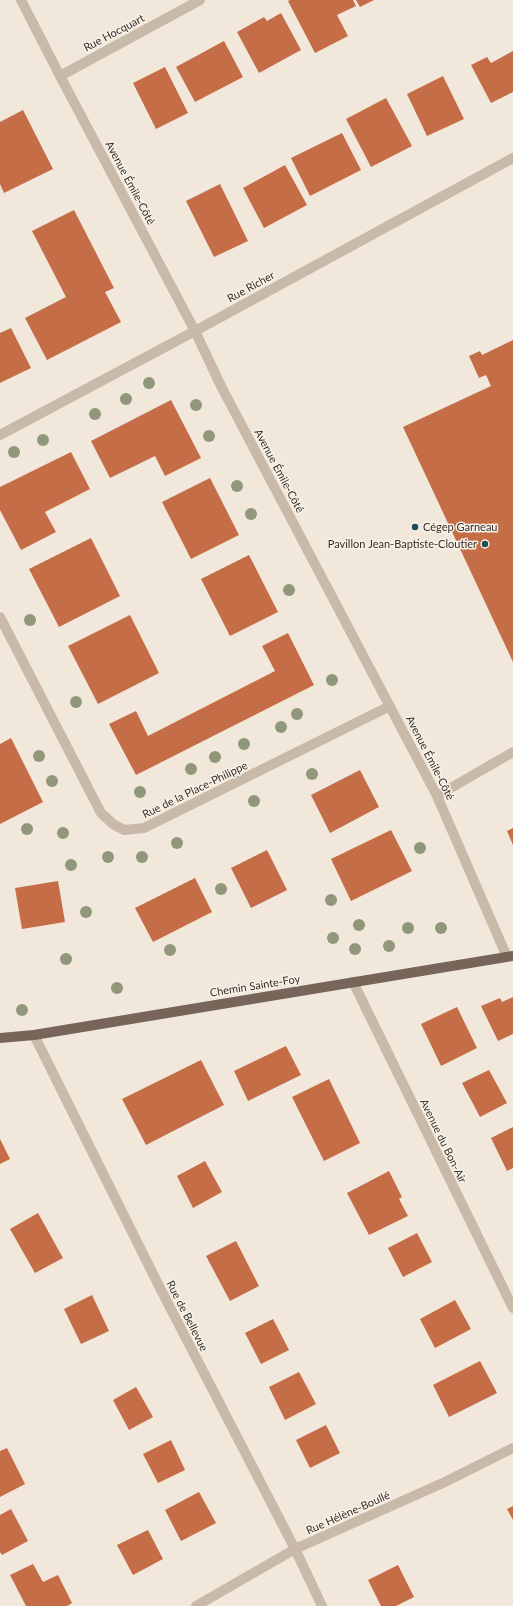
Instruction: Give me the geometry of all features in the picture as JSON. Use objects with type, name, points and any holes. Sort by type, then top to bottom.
[{"type":"main road","name":"Chemin Sainte-Foy","points":[[0,1038],[34,1035],[510,956]]},
{"type":"street","name":"Avenue Émile-Côté","points":[[22,0],[60,76],[195,331],[225,393],[437,796],[510,956]]},
{"type":"street","name":"Rue Hocquart","points":[[60,76],[200,0]]},
{"type":"street","name":"Rue Richer","points":[[0,435],[513,158]]},
{"type":"street","name":"Rue de la Place-Philippe","points":[[0,617],[101,814],[112,824],[124,830],[144,828],[390,706]]},
{"type":"street","points":[[437,796],[513,752]]},
{"type":"street","name":"Avenue du Bon-Air","points":[[353,982],[513,1308]]},
{"type":"street","name":"Rue de Bellevue","points":[[34,1035],[160,1288],[295,1549],[322,1606]]},
{"type":"street","name":"Rue Hélène-Boullé","points":[[196,1606],[295,1549],[445,1482],[513,1448]]},
{"type":"building","points":[[353,0],[356,6],[337,15],[348,36],[315,53],[288,1]]},
{"type":"building","points":[[356,0],[374,0],[360,7]]},
{"type":"building","points":[[281,13],[301,50],[259,73],[237,32],[264,17],[267,21]]},
{"type":"building","points":[[224,41],[243,77],[195,102],[176,67]]},
{"type":"building","points":[[513,51],[513,92],[491,103],[471,65],[487,57],[491,63]]},
{"type":"building","points":[[165,67],[188,113],[156,129],[133,83]]},
{"type":"building","points":[[443,76],[464,119],[427,136],[407,94]]},
{"type":"building","points":[[386,98],[412,146],[371,167],[346,119]]},
{"type":"building","points":[[23,110],[53,169],[4,193],[0,184],[0,122]]},
{"type":"building","points":[[342,133],[361,170],[310,196],[291,158]]},
{"type":"building","points":[[285,165],[307,205],[264,228],[243,188]]},
{"type":"building","points":[[220,184],[248,241],[214,257],[186,201]]},
{"type":"building","points":[[74,210],[114,288],[105,292],[121,322],[47,360],[25,318],[66,297],[32,231]]},
{"type":"building","points":[[11,328],[31,368],[0,383],[0,333]]},
{"type":"building","name":"Pavillon Jean-Baptiste-Cloutier","points":[[513,340],[513,662],[403,427],[491,386],[486,375],[479,378],[469,356],[480,351],[482,355]]},
{"type":"building","points":[[171,400],[201,458],[165,476],[155,456],[110,478],[91,441]]},
{"type":"building","points":[[71,452],[90,489],[45,512],[56,532],[21,550],[0,510],[0,487]]},
{"type":"building","points":[[210,478],[239,535],[191,559],[162,502]]},
{"type":"building","points":[[91,538],[120,596],[59,627],[29,569]]},
{"type":"building","points":[[249,555],[278,612],[230,636],[201,579]]},
{"type":"building","points":[[130,615],[159,673],[98,704],[68,646]]},
{"type":"building","points":[[288,633],[314,685],[136,775],[109,724],[136,711],[148,736],[275,671],[262,646]]},
{"type":"building","points":[[11,738],[43,802],[0,824],[0,744]]},
{"type":"building","points":[[360,770],[379,807],[330,833],[311,795]]},
{"type":"building","points":[[513,828],[513,845],[507,831]]},
{"type":"building","points":[[391,830],[412,871],[351,901],[331,859]]},
{"type":"building","points":[[267,850],[287,890],[251,908],[231,868]]},
{"type":"building","points":[[195,878],[212,912],[153,942],[135,908]]},
{"type":"building","points":[[58,881],[65,922],[22,929],[15,888]]},
{"type":"building","points":[[513,997],[513,1034],[498,1041],[481,1006],[500,998],[502,1002]]},
{"type":"building","points":[[457,1007],[477,1048],[441,1066],[421,1024]]},
{"type":"building","points":[[286,1046],[301,1075],[248,1101],[234,1071]]},
{"type":"building","points":[[201,1060],[224,1105],[146,1145],[122,1099]]},
{"type":"building","points":[[489,1070],[507,1103],[480,1117],[462,1083]]},
{"type":"building","points":[[329,1079],[360,1143],[324,1161],[292,1097]]},
{"type":"building","points":[[513,1127],[513,1168],[507,1171],[491,1138]]},
{"type":"building","points":[[0,1139],[10,1159],[0,1164]]},
{"type":"building","points":[[205,1161],[222,1192],[193,1208],[177,1176]]},
{"type":"building","points":[[389,1171],[402,1197],[399,1199],[408,1216],[369,1235],[347,1193]]},
{"type":"building","points":[[38,1213],[63,1258],[35,1273],[10,1229]]},
{"type":"building","points":[[417,1233],[432,1262],[403,1277],[388,1248]]},
{"type":"building","points":[[236,1241],[259,1286],[230,1301],[206,1256]]},
{"type":"building","points":[[92,1295],[109,1331],[81,1344],[64,1309]]},
{"type":"building","points":[[455,1300],[471,1329],[435,1348],[420,1319]]},
{"type":"building","points":[[273,1319],[289,1350],[261,1364],[245,1333]]},
{"type":"building","points":[[480,1361],[497,1393],[449,1417],[433,1385]]},
{"type":"building","points":[[299,1372],[316,1404],[285,1420],[269,1387]]},
{"type":"building","points":[[136,1387],[153,1417],[129,1430],[113,1400]]},
{"type":"building","points":[[326,1425],[340,1453],[310,1468],[296,1440]]},
{"type":"building","points":[[171,1440],[185,1470],[158,1483],[143,1454]]},
{"type":"building","points":[[7,1448],[25,1484],[0,1497],[0,1451]]},
{"type":"building","points":[[199,1492],[216,1523],[181,1541],[165,1510]]},
{"type":"building","points":[[513,1506],[513,1520],[507,1509]]},
{"type":"building","points":[[11,1509],[28,1541],[2,1555],[0,1552],[0,1515]]},
{"type":"building","points":[[148,1530],[163,1559],[133,1575],[117,1545]]},
{"type":"building","points":[[33,1564],[43,1582],[58,1575],[72,1603],[67,1606],[26,1606],[10,1575]]},
{"type":"building","points":[[398,1565],[414,1597],[396,1606],[381,1606],[368,1580]]},
{"type":"place","name":"Cégep Garneau","points":[[415,527]]},
{"type":"place","name":"Pavillon Jean-Baptiste-Cloutier","points":[[485,544]]}]
